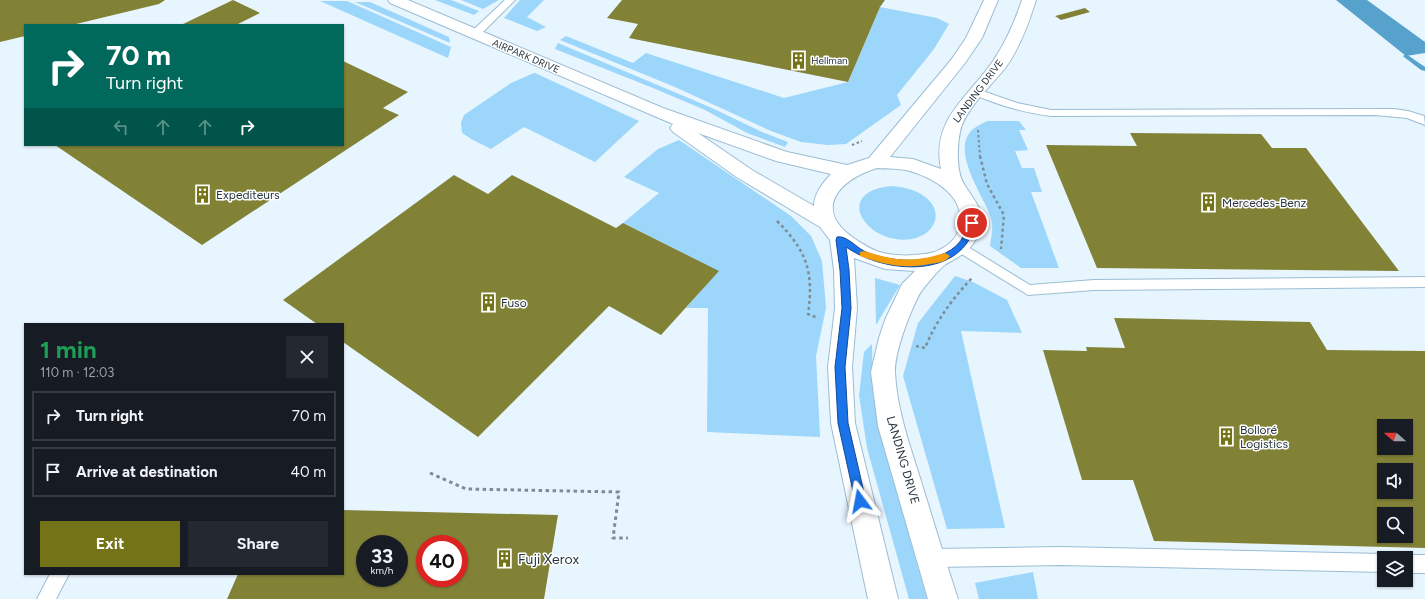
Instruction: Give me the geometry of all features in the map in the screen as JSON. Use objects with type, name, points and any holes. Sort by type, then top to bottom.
[{"type":"street","name":"AIRPARK DRIVE","points":[[395,0],[657,112],[783,157],[846,171]]},
{"type":"street","points":[[876,162],[957,63],[974,38],[991,0]]},
{"type":"street","name":"LANDING DRIVE","points":[[954,186],[948,167],[948,137],[957,117],[999,64],[1012,43],[1021,24],[1029,0]]},
{"type":"street","name":"AIRPARK DRIVE","points":[[657,112],[745,174],[834,231]]},
{"type":"street","points":[[834,231],[860,253],[885,262],[912,264],[937,260],[950,254],[960,247],[968,235],[972,223],[970,210],[964,197],[954,186],[938,174],[918,167],[897,163],[876,162],[860,166],[846,171],[833,182],[825,194],[823,208],[834,231],[845,270],[846,308],[840,367],[843,423],[883,599]]},
{"type":"street","name":"LANDING DRIVE","points":[[937,260],[910,290],[894,326],[883,372],[891,426],[932,558],[943,599]]},
{"type":"lane","points":[[475,34],[510,0]]},
{"type":"lane","points":[[977,92],[1001,103],[1028,111],[1051,113],[1375,112],[1403,114],[1421,119],[1425,122]]},
{"type":"lane","points":[[960,247],[1028,290],[1094,285],[1425,282]]},
{"type":"lane","points":[[932,558],[1061,556],[1377,563]]},
{"type":"lane","points":[[1413,564],[1425,564]]},
{"type":"lane","points":[[46,599],[59,575]]},
{"type":"path","points":[[851,146],[865,139]]},
{"type":"path","points":[[772,216],[801,246],[807,261],[811,278],[808,314],[821,318]]},
{"type":"path","points":[[430,474],[466,489],[619,492],[613,538],[628,538]]},
{"type":"shaded area","points":[[435,0],[451,0],[479,11],[474,15]]},
{"type":"shaded area","points":[[461,0],[499,0],[483,9]]},
{"type":"shaded area","points":[[520,0],[544,0],[527,17],[546,27],[537,31],[504,18]]},
{"type":"shaded area","points":[[1336,0],[1367,0],[1425,42],[1425,53],[1406,56]]},
{"type":"shaded area","points":[[320,1],[347,1],[451,47],[448,58]]},
{"type":"shaded area","points":[[355,2],[370,2],[449,37],[450,43]]},
{"type":"shaded area","points":[[880,7],[937,18],[949,24],[934,49],[897,95],[901,105],[846,144],[828,145],[801,142],[771,131],[675,87],[560,40],[566,36],[633,63],[646,53],[784,98],[848,82]]},
{"type":"shaded area","points":[[558,43],[788,142],[785,147],[747,133],[705,110],[555,49]]},
{"type":"shaded area","points":[[534,73],[639,121],[595,162],[524,127],[491,149],[462,133],[461,123],[464,115],[511,83]]},
{"type":"shaded area","points":[[987,121],[1019,121],[1026,130],[1019,130],[1028,150],[1015,151],[1022,168],[1034,168],[1042,192],[1031,192],[1059,268],[1021,268],[990,246],[992,221],[970,173],[966,161],[965,149],[967,138],[973,129]]},
{"type":"shaded area","points":[[679,140],[791,216],[811,236],[822,261],[826,308],[816,356],[820,437],[707,432],[708,308],[686,308],[718,271],[623,223],[659,193],[624,177],[658,149]]},
{"type":"shaded area","points":[[891,186],[913,190],[931,202],[936,214],[933,226],[929,231],[916,238],[899,239],[884,236],[872,229],[863,219],[859,209],[862,199],[872,191]]},
{"type":"shaded area","points":[[955,276],[973,282],[1007,300],[1022,333],[961,331],[1005,528],[947,529],[903,376],[918,323]]},
{"type":"shaded area","points":[[875,278],[900,285],[876,325]]},
{"type":"shaded area","points":[[872,344],[873,394],[882,440],[927,599],[909,599],[867,448],[859,395],[864,352]]},
{"type":"shaded area","points":[[1033,572],[1038,599],[979,599],[975,583]]},
{"type":"building","points":[[0,0],[165,0],[159,4],[76,24],[24,24],[24,36],[0,42]]},
{"type":"building","points":[[233,0],[260,13],[238,24],[183,24]]},
{"type":"building","name":"Hellman","points":[[622,0],[885,0],[880,7],[848,82],[629,38],[638,24],[607,18]]},
{"type":"building","points":[[1085,8],[1090,12],[1061,20],[1055,16]]},
{"type":"building","name":"Expediteurs","points":[[344,61],[408,92],[383,108],[399,115],[202,245],[56,146],[344,146]]},
{"type":"building","name":"Mercedes-Benz","points":[[1130,133],[1261,134],[1272,148],[1306,148],[1399,271],[1097,268],[1046,145],[1137,146]]},
{"type":"building","name":"Fuso","points":[[454,175],[488,194],[512,175],[616,228],[623,223],[719,271],[661,335],[609,306],[478,437],[344,343],[344,323],[316,323],[283,300]]},
{"type":"building","name":"Bolloré Logistics","points":[[1114,318],[1310,322],[1327,350],[1425,351],[1425,548],[1154,541],[1133,480],[1082,480],[1043,350],[1087,351],[1086,347],[1125,348]]},
{"type":"building","name":"Fuji Xerox","points":[[344,510],[558,515],[544,599],[227,599],[238,575],[344,575]]},
{"type":"waterway","points":[[1406,56],[1425,69]]},
{"type":"slow traffic","points":[[864,254],[885,262],[912,264],[937,260],[945,256]]},
{"type":"place","name":"Hellman","points":[[798,60]]},
{"type":"place","name":"Expediteurs","points":[[203,195]]},
{"type":"place","name":"Mercedes-Benz","points":[[1209,203]]},
{"type":"place","name":"Fuso","points":[[488,303]]},
{"type":"place","name":"Bolloré Logistics","points":[[1227,437]]},
{"type":"place","name":"Fuji Xerox","points":[[505,559]]},
{"type":"route","points":[[860,501],[843,423],[840,390],[840,367],[846,308],[845,270],[840,240],[860,253],[885,262],[912,264],[937,260],[950,254],[960,247],[968,235],[972,223]]}]
